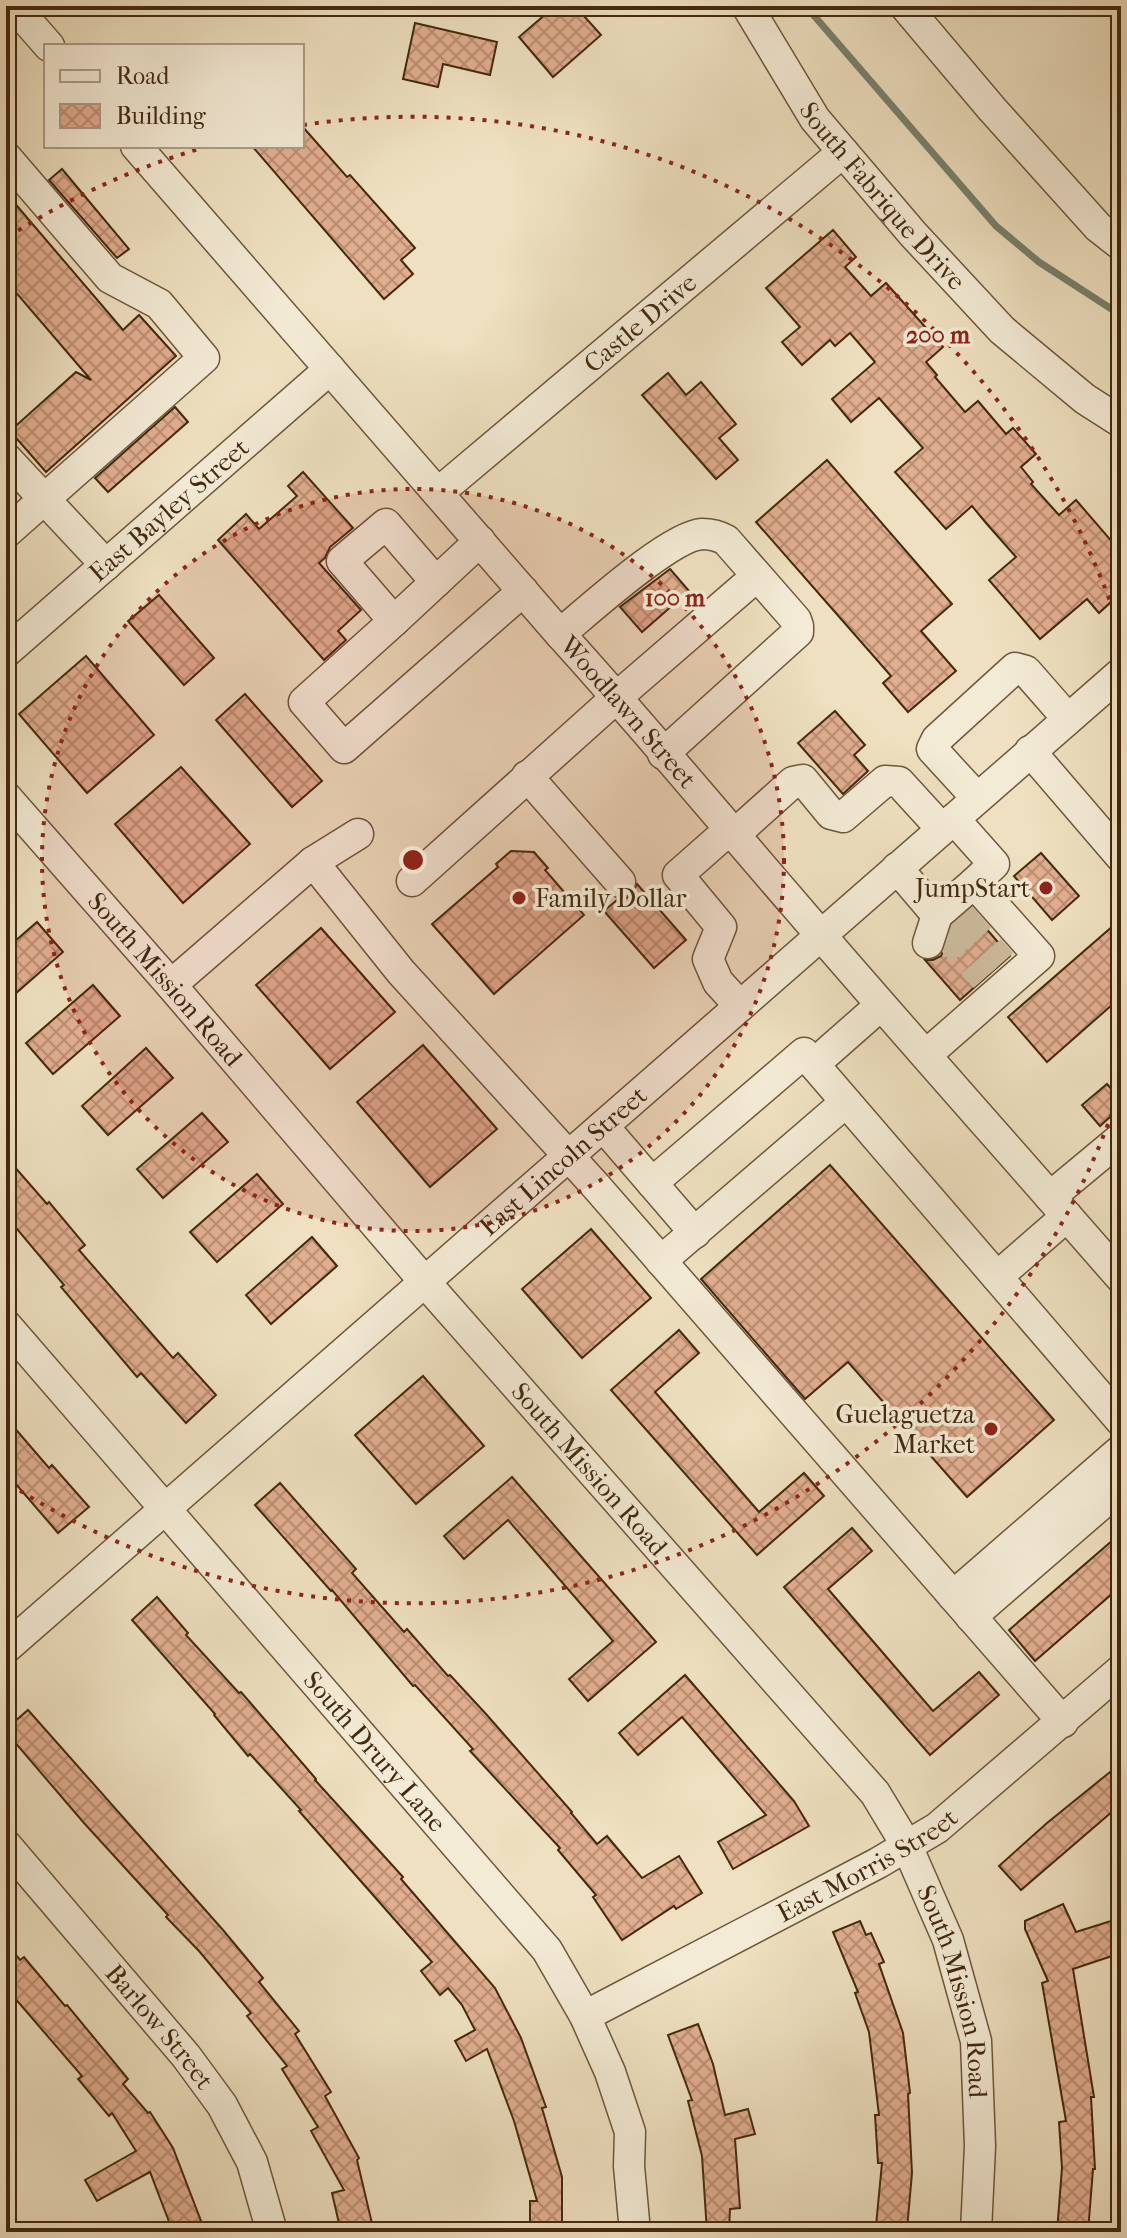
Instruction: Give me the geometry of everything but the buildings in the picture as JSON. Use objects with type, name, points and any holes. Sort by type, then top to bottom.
[{"type":"street","points":[[14,6],[47,44]]},
{"type":"street","name":"South Fabrique Drive","points":[[747,6],[815,119],[913,234],[1002,330],[1085,399],[1121,422]]},
{"type":"street","points":[[905,6],[1098,227],[1118,237]]},
{"type":"street","name":"Woodlawn Street","points":[[138,148],[1121,1278]]},
{"type":"street","name":"Castle Drive","points":[[438,493],[843,152]]},
{"type":"street","points":[[6,157],[110,278],[159,304],[204,358],[6,533]]},
{"type":"street","name":"East Bayley Street","points":[[6,652],[330,369]]},
{"type":"street","points":[[6,458],[106,565]]},
{"type":"street","points":[[394,621],[342,561],[386,524],[436,582]]},
{"type":"street","points":[[560,634],[644,565],[685,539],[701,534],[726,540],[796,620],[798,632],[663,754]]},
{"type":"street","points":[[480,541],[304,702],[344,748],[523,591]]},
{"type":"street","points":[[412,881],[527,776],[757,576]]},
{"type":"street","points":[[977,798],[932,749],[937,739],[1015,668],[1026,671],[1068,719]]},
{"type":"street","name":"East Lincoln Street","points":[[6,1648],[1121,673]]},
{"type":"street","points":[[1030,751],[1121,857]]},
{"type":"street","points":[[527,776],[620,882]]},
{"type":"street","points":[[740,1006],[718,982],[708,959],[721,927],[678,875],[793,782],[803,780],[831,814],[843,817],[885,781],[899,782],[994,864],[974,883],[942,926],[897,868]]},
{"type":"street","name":"South Mission Road","points":[[6,797],[424,1281],[875,1793],[907,1846],[948,1940],[976,2041],[980,2146],[976,2232]]},
{"type":"street","points":[[171,985],[313,862],[358,834]]},
{"type":"street","points":[[313,862],[401,972],[569,1155],[1063,1722]]},
{"type":"street","points":[[926,1055],[989,981],[1039,956],[974,883]]},
{"type":"street","points":[[814,1064],[881,1005]]},
{"type":"street","points":[[652,1183],[804,1053],[1121,1421]]},
{"type":"street","points":[[661,1261],[846,1102]]},
{"type":"street","points":[[603,1126],[695,1233]]},
{"type":"street","points":[[997,1277],[1121,1138]]},
{"type":"street","name":"South Drury Lane","points":[[6,1325],[547,1950],[585,2016],[610,2072],[630,2132],[629,2166],[635,2232]]},
{"type":"street","points":[[962,1606],[1121,1450]]},
{"type":"street","points":[[962,1606],[1121,1487]]},
{"type":"street","name":"East Morris Street","points":[[585,2016],[937,1828],[1121,1670]]},
{"type":"street","name":"Barlow Street","points":[[6,1845],[186,2056],[222,2105],[252,2162],[272,2232]]},
{"type":"waterway","points":[[808,6],[996,226],[1039,262],[1121,318]]},
{"type":"tunnel","points":[[960,915],[1002,963]]},
{"type":"tunnel","points":[[943,930],[985,978]]},
{"type":"place","name":"JumpStart","points":[[1046,888]]},
{"type":"place","name":"Family Dollar","points":[[519,898]]},
{"type":"place","name":"Guelaguetza Market","points":[[991,1429]]}]
